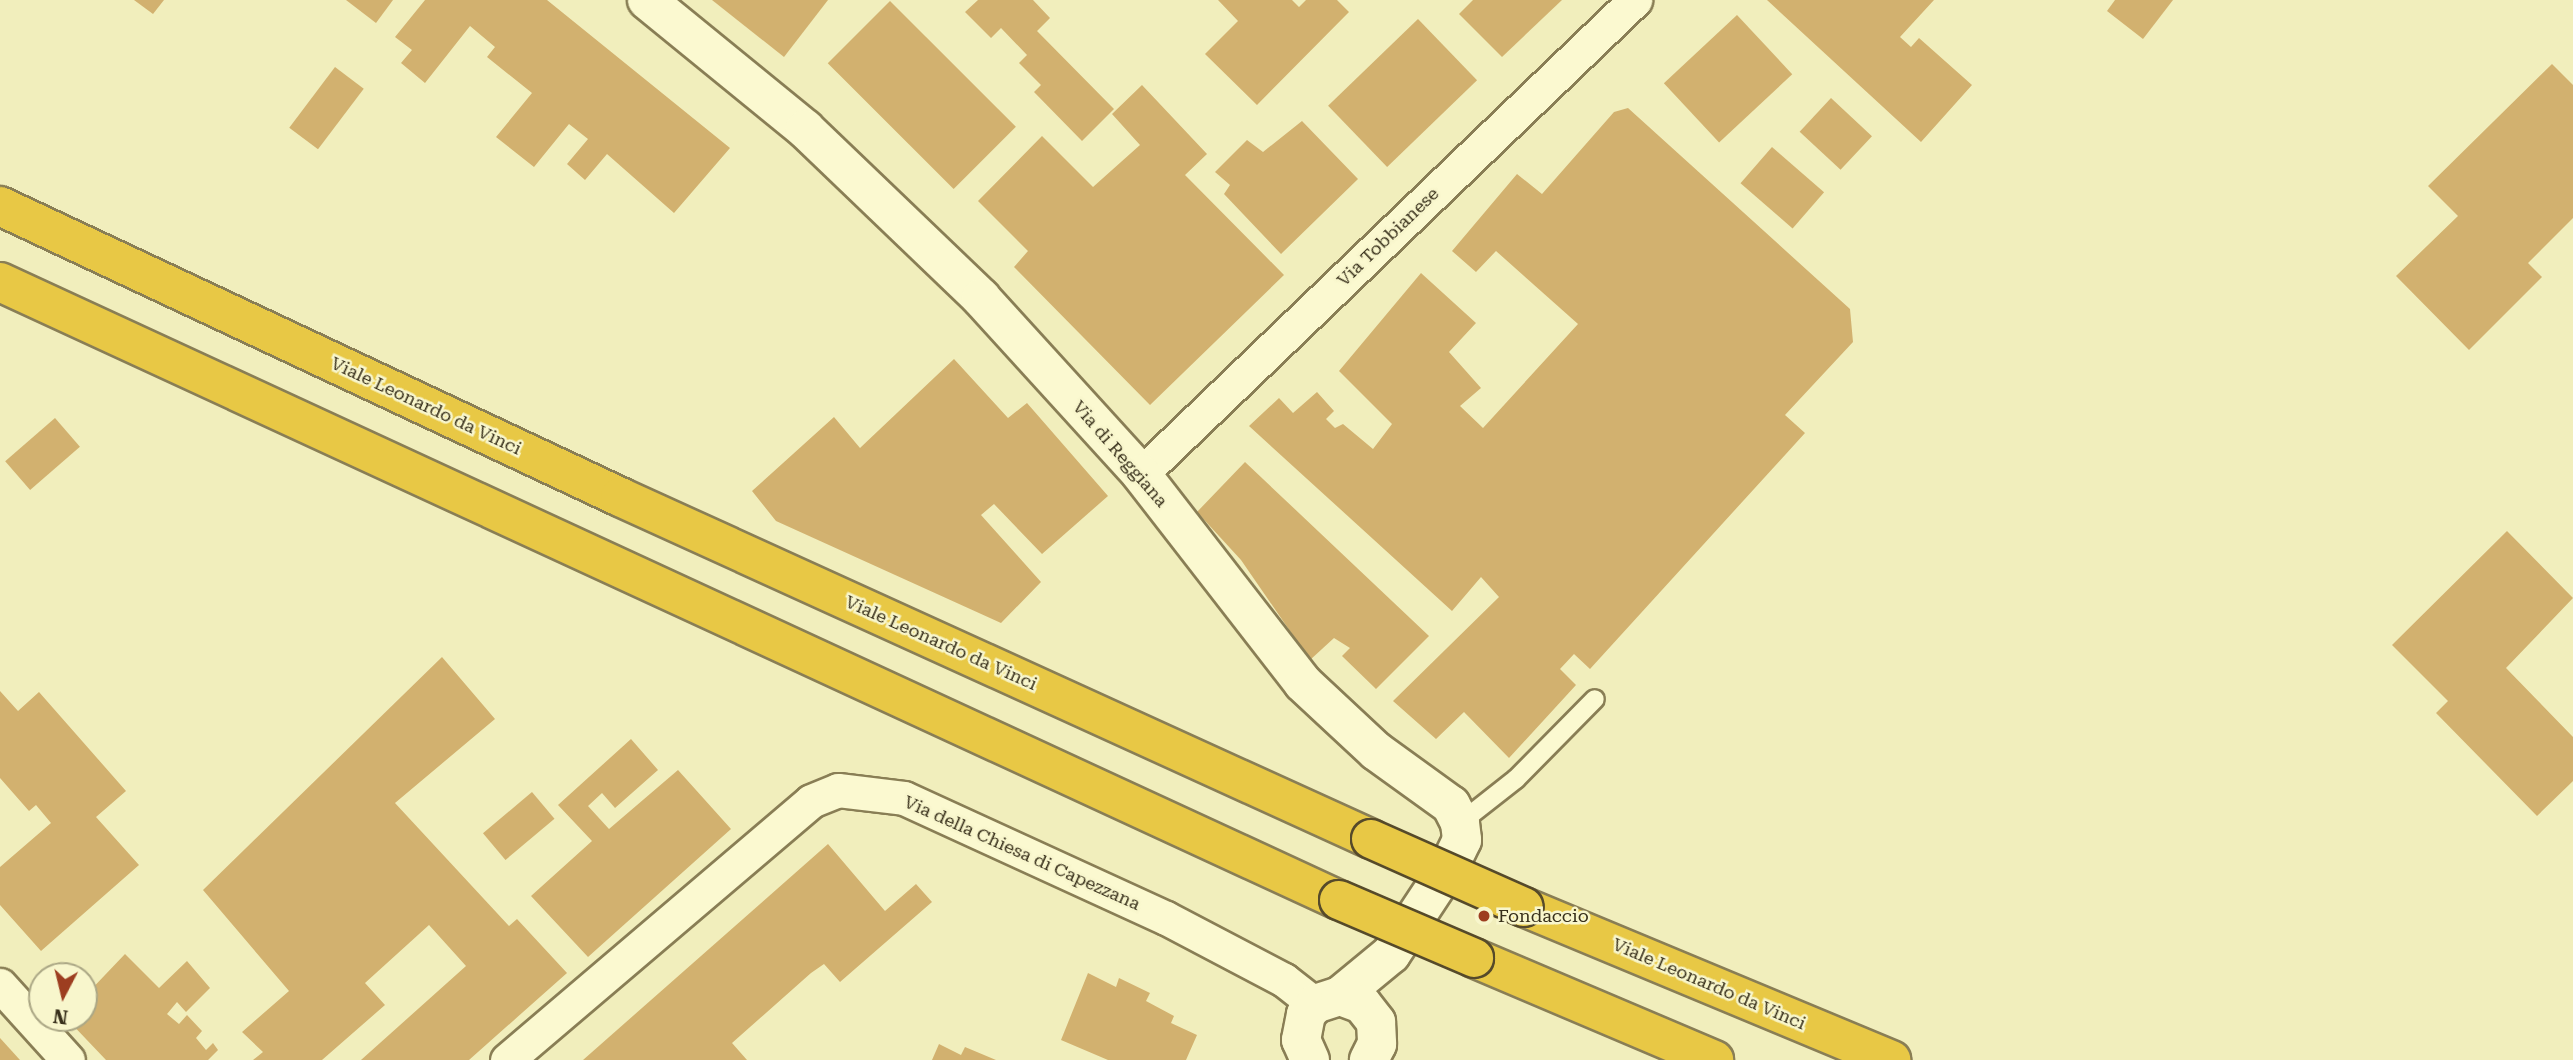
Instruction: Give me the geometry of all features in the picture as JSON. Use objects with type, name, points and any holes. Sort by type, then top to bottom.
[{"type":"highway","name":"Viale Leonardo da Vinci","points":[[0,206],[620,497],[1371,839],[1524,907],[1891,1060]]},
{"type":"highway","points":[[0,282],[1339,900],[1714,1060]]},
{"type":"street","name":"Via di Reggiana","points":[[647,0],[879,197],[981,298],[1141,474],[1303,683],[1376,751],[1451,805],[1460,823]]},
{"type":"street","name":"Via Tobbianese","points":[[1141,474],[1635,0]]},
{"type":"street","name":"Via della Chiesa di Capezzana","points":[[507,1060],[811,801],[838,790],[904,798],[1175,923],[1327,1000]]},
{"type":"street","points":[[1296,1053],[1301,1027],[1327,1000],[1391,954],[1456,853],[1460,823]]},
{"type":"street","points":[[1373,1049],[1391,954]]},
{"type":"street","points":[[0,985],[68,1060]]},
{"type":"street","points":[[1327,1000],[1362,1003],[1373,1049]]},
{"type":"lane","points":[[1460,823],[1516,779],[1595,699]]},
{"type":"building","points":[[134,0],[164,0],[153,14]]},
{"type":"building","points":[[346,0],[393,0],[376,23]]},
{"type":"building","points":[[425,0],[547,0],[730,148],[674,213],[607,154],[585,180],[567,164],[588,139],[569,124],[534,167],[496,137],[532,93],[487,57],[495,47],[470,26],[425,83],[401,63],[412,50],[395,37]]},
{"type":"building","points":[[712,0],[828,0],[784,57]]},
{"type":"building","points":[[978,0],[1033,0],[1050,18],[1037,31],[1114,109],[1082,141],[1034,92],[1041,85],[1019,63],[1027,55],[1001,28],[991,38],[965,12]]},
{"type":"building","points":[[1218,0],[1292,0],[1299,7],[1306,0],[1337,0],[1349,12],[1257,105],[1205,54],[1238,21]]},
{"type":"building","points":[[1473,0],[1562,0],[1502,57],[1459,14]]},
{"type":"building","points":[[1767,0],[1934,0],[1900,37],[1911,47],[1919,38],[1972,85],[1921,142]]},
{"type":"building","points":[[2115,0],[2173,0],[2143,39],[2107,11]]},
{"type":"building","points":[[890,1],[1016,127],[954,189],[828,63]]},
{"type":"building","points":[[1737,15],[1792,74],[1719,142],[1664,83]]},
{"type":"building","points":[[1418,19],[1477,80],[1387,167],[1328,106]]},
{"type":"building","points":[[2552,64],[2573,85],[2573,218],[2528,263],[2542,277],[2469,350],[2396,276],[2458,216],[2428,186]]},
{"type":"building","points":[[335,67],[364,89],[318,149],[289,128]]},
{"type":"building","points":[[1142,85],[1207,154],[1185,175],[1284,275],[1150,405],[1014,267],[1028,251],[978,201],[1042,136],[1093,187],[1140,145],[1112,114]]},
{"type":"building","points":[[1831,98],[1872,136],[1841,170],[1800,132]]},
{"type":"building","points":[[1628,108],[1850,309],[1853,342],[1785,415],[1805,433],[1590,669],[1574,654],[1560,669],[1576,685],[1509,758],[1464,712],[1436,739],[1393,701],[1499,597],[1481,577],[1452,611],[1249,426],[1279,398],[1293,413],[1317,392],[1334,411],[1326,419],[1335,428],[1343,424],[1373,449],[1392,424],[1339,371],[1421,273],[1476,323],[1449,352],[1481,388],[1460,406],[1483,428],[1578,324],[1496,251],[1476,272],[1452,251],[1517,174],[1542,194],[1614,112]]},
{"type":"building","points":[[1302,121],[1358,179],[1281,254],[1224,194],[1230,185],[1215,172],[1247,140],[1263,152]]},
{"type":"building","points":[[1772,147],[1824,192],[1793,228],[1741,183]]},
{"type":"building","points":[[954,359],[1008,418],[1027,403],[1108,496],[1042,554],[994,504],[981,515],[1041,582],[1001,623],[776,521],[752,491],[834,417],[860,448]]},
{"type":"building","points":[[55,418],[80,447],[30,490],[5,461]]},
{"type":"building","points":[[1245,462],[1429,636],[1376,689],[1342,656],[1350,648],[1334,638],[1310,660],[1241,560],[1197,512]]},
{"type":"building","points":[[2507,531],[2573,598],[2506,668],[2573,737],[2573,781],[2537,816],[2436,713],[2448,701],[2392,645]]},
{"type":"building","points":[[442,657],[495,719],[395,803],[509,926],[517,919],[567,973],[469,1060],[361,1060],[466,966],[429,925],[365,983],[385,1005],[322,1060],[253,1060],[263,1052],[242,1032],[289,991],[203,890]]},
{"type":"building","points":[[0,691],[18,711],[39,692],[126,791],[96,817],[139,865],[41,951],[0,905],[0,867],[51,823],[36,805],[29,811],[0,778]]},
{"type":"building","points":[[631,739],[658,770],[615,808],[602,793],[588,806],[609,829],[678,770],[731,829],[588,957],[531,896],[592,841],[558,805]]},
{"type":"building","points":[[532,792],[554,819],[505,860],[483,833]]},
{"type":"building","points":[[828,844],[885,911],[916,884],[932,902],[840,982],[824,964],[811,973],[732,1043],[747,1060],[583,1060]]},
{"type":"building","points":[[125,954],[159,988],[187,961],[210,988],[186,1012],[177,1002],[167,1014],[179,1024],[187,1015],[202,1031],[196,1038],[206,1050],[213,1043],[218,1050],[208,1060],[106,1060],[79,1032],[98,1032],[98,982]]},
{"type":"building","points":[[1088,973],[1116,987],[1119,978],[1150,993],[1146,1001],[1174,1016],[1171,1023],[1197,1035],[1186,1060],[1108,1060],[1061,1040]]},
{"type":"building","points":[[0,1038],[20,1060],[0,1060]]},
{"type":"building","points":[[939,1044],[961,1055],[965,1047],[996,1060],[932,1060]]},
{"type":"place","name":"Fondaccio","points":[[1484,916]]}]
